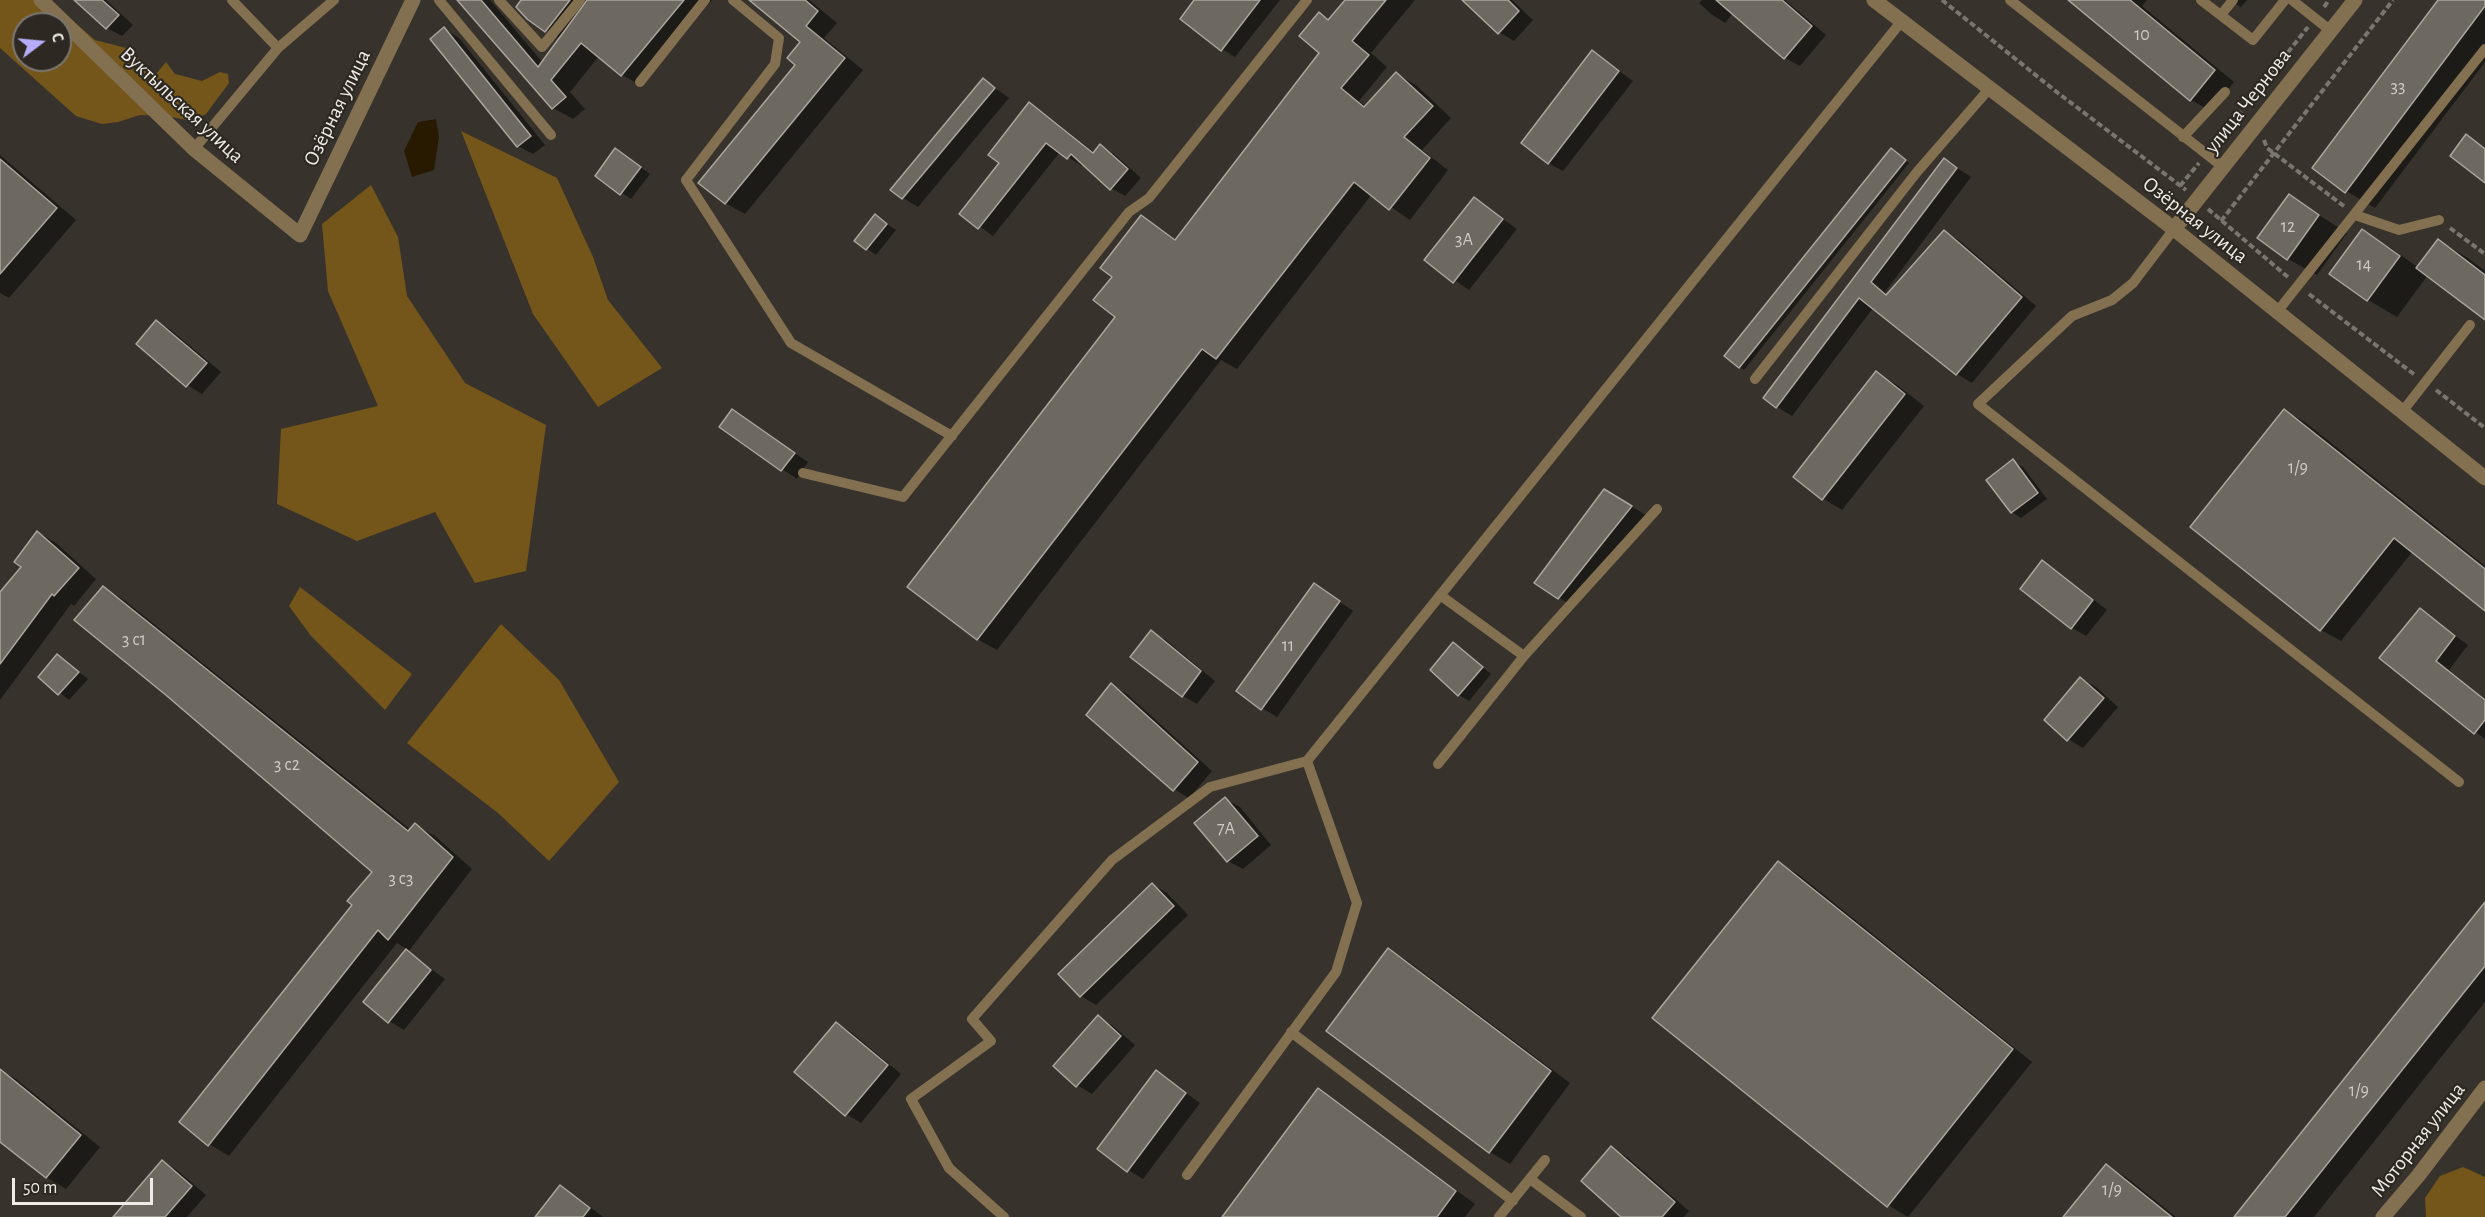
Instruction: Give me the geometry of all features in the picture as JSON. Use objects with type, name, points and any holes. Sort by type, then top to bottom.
[{"type":"street","name":"Вуктыльская улица","points":[[41,0],[194,149],[300,235]]},
{"type":"street","name":"Озёрная улица","points":[[300,235],[413,0]]},
{"type":"street","name":"Озёрная улица","points":[[1874,0],[2174,229],[2485,478]]},
{"type":"street","name":"улица Чернова","points":[[2174,229],[2355,0]]},
{"type":"street","name":"Моторная улица","points":[[2390,1213],[2485,1088]]},
{"type":"lane","points":[[232,0],[278,48]]},
{"type":"lane","points":[[194,149],[278,48],[334,0]]},
{"type":"lane","points":[[439,0],[551,135]]},
{"type":"lane","points":[[499,0],[542,48],[580,0]]},
{"type":"lane","points":[[640,82],[705,0]]},
{"type":"lane","points":[[733,0],[779,38],[775,64],[686,180],[790,343],[952,436]]},
{"type":"lane","points":[[803,473],[903,497],[1129,212],[1149,198],[1307,0]]},
{"type":"lane","points":[[2010,0],[2223,167]]},
{"type":"lane","points":[[2201,0],[2253,40],[2285,0]]},
{"type":"lane","points":[[2221,15],[2233,0]]},
{"type":"lane","points":[[2292,0],[2331,31]]},
{"type":"lane","points":[[1004,1217],[949,1168],[911,1099],[991,1041],[972,1019],[1112,860],[1210,787],[1307,761],[1901,22]]},
{"type":"lane","points":[[2277,312],[2485,49]]},
{"type":"lane","points":[[1755,379],[1917,172],[1989,89]]},
{"type":"lane","points":[[2183,137],[2225,92]]},
{"type":"lane","points":[[2355,215],[2399,230],[2439,220]]},
{"type":"lane","points":[[2174,229],[2133,283],[2112,300],[2072,316],[1978,404],[2459,782]]},
{"type":"lane","points":[[2402,412],[2470,325]]},
{"type":"lane","points":[[1438,764],[1524,656],[1657,509]]},
{"type":"lane","points":[[1440,595],[1524,656]]},
{"type":"lane","points":[[1187,1175],[1336,972],[1358,903],[1307,761]]},
{"type":"lane","points":[[1291,1032],[1513,1201]]},
{"type":"lane","points":[[1499,1217],[1545,1160]]},
{"type":"lane","points":[[1530,1179],[1581,1217]]},
{"type":"path","points":[[1942,0],[2058,93],[2198,199],[2298,285],[2485,428]]},
{"type":"path","points":[[2181,186],[2329,0]]},
{"type":"path","points":[[2221,221],[2393,0]]},
{"type":"path","points":[[2225,92],[2258,123],[2267,148],[2355,215]]},
{"type":"path","points":[[2439,220],[2485,254]]},
{"type":"shaded area","points":[[0,0],[49,0],[63,12],[12,12],[12,59],[0,48]]},
{"type":"shaded area","points":[[72,20],[95,40],[126,48],[156,74],[166,62],[175,74],[202,81],[220,72],[228,74],[229,83],[206,114],[191,121],[167,116],[140,115],[102,124],[76,116],[27,72],[72,72]]},
{"type":"shaded area","points":[[436,119],[439,137],[434,170],[412,177],[404,151],[418,122]]},
{"type":"shaded area","points":[[461,131],[557,178],[593,257],[608,300],[662,368],[598,407],[533,314]]},
{"type":"shaded area","points":[[371,185],[398,237],[407,296],[465,383],[546,425],[526,571],[475,583],[435,512],[357,541],[277,504],[281,429],[378,406],[328,291],[322,224]]},
{"type":"shaded area","points":[[300,587],[412,674],[385,710],[311,636],[289,606]]},
{"type":"shaded area","points":[[501,624],[559,680],[619,782],[549,861],[498,813],[407,743]]},
{"type":"shaded area","points":[[2463,1167],[2485,1177],[2485,1217],[2426,1217],[2425,1198],[2440,1176]]},
{"type":"building","points":[[74,0],[102,0],[119,15],[106,29]]},
{"type":"building","points":[[457,0],[481,0],[538,67],[587,0],[684,0],[621,76],[581,43],[551,80],[566,97],[552,109]]},
{"type":"building","points":[[521,0],[570,0],[545,32],[527,19],[516,7]]},
{"type":"building","points":[[749,0],[805,0],[818,11],[806,26],[845,58],[725,204],[698,183],[795,65],[787,58],[800,42]]},
{"type":"building","points":[[1194,0],[1260,0],[1221,51],[1180,19]]},
{"type":"building","points":[[1345,0],[1386,0],[1352,41],[1369,55],[1341,88],[1364,107],[1396,72],[1433,106],[1404,137],[1430,158],[1389,210],[1354,182],[1216,359],[1202,349],[977,640],[907,587],[1115,317],[1093,300],[1112,277],[1100,268],[1141,215],[1175,240],[1319,53],[1299,36],[1319,12],[1328,20]]},
{"type":"building","points":[[1462,0],[1508,0],[1519,11],[1498,34]]},
{"type":"building","points":[[1716,0],[1782,0],[1812,26],[1784,59]]},
{"type":"building","points":[[2068,0],[2130,0],[2215,70],[2190,101]]},
{"type":"building","points":[[2438,0],[2485,0],[2485,6],[2345,193],[2312,168]]},
{"type":"building","points":[[444,27],[531,136],[517,147],[430,39]]},
{"type":"building","points":[[1592,50],[1619,71],[1548,164],[1521,143]]},
{"type":"building","points":[[983,78],[995,88],[902,199],[890,190]]},
{"type":"building","points":[[1029,102],[1093,153],[1100,144],[1128,169],[1110,190],[1071,154],[1067,159],[1046,143],[978,229],[959,214],[999,163],[988,155]]},
{"type":"building","points":[[2466,134],[2485,149],[2485,183],[2450,156]]},
{"type":"building","points":[[615,148],[641,167],[620,195],[595,176]]},
{"type":"building","points":[[1891,148],[1906,160],[1739,368],[1724,356]]},
{"type":"building","points":[[1944,158],[1957,168],[1871,282],[1886,295],[1944,230],[2022,297],[1956,375],[1859,298],[1776,408],[1763,398]]},
{"type":"building","points":[[0,159],[57,208],[0,274]]},
{"type":"building","points":[[2289,194],[2319,215],[2287,260],[2257,238]]},
{"type":"building","points":[[1474,197],[1503,219],[1453,283],[1424,260]]},
{"type":"building","points":[[875,214],[887,224],[866,250],[854,241]]},
{"type":"building","points":[[2362,229],[2400,256],[2367,301],[2329,274]]},
{"type":"building","points":[[2438,239],[2485,275],[2485,320],[2416,268]]},
{"type":"building","points":[[156,320],[207,363],[186,387],[136,344]]},
{"type":"building","points":[[1876,371],[1905,394],[1822,500],[1793,477]]},
{"type":"building","points":[[732,409],[795,453],[781,471],[719,427]]},
{"type":"building","points":[[2284,409],[2485,569],[2485,611],[2394,538],[2320,631],[2190,527]]},
{"type":"building","points":[[2013,459],[2038,493],[2011,513],[1986,480]]},
{"type":"building","points":[[1604,489],[1632,506],[1558,599],[1534,583]]},
{"type":"building","points":[[37,531],[79,568],[54,596],[52,594],[0,664],[0,592],[21,567],[14,562]]},
{"type":"building","points":[[2042,560],[2093,600],[2071,629],[2020,589]]},
{"type":"building","points":[[1314,583],[1340,601],[1261,710],[1236,691]]},
{"type":"building","points":[[103,586],[408,831],[415,823],[453,857],[388,940],[378,930],[208,1146],[179,1122],[352,905],[347,901],[372,872],[167,696],[74,620]]},
{"type":"building","points":[[2420,608],[2455,636],[2436,661],[2485,700],[2485,720],[2474,734],[2379,658]]},
{"type":"building","points":[[1151,630],[1201,671],[1182,697],[1130,657]]},
{"type":"building","points":[[1453,642],[1483,667],[1458,696],[1430,670]]},
{"type":"building","points":[[57,654],[79,672],[58,695],[38,677]]},
{"type":"building","points":[[2080,677],[2104,698],[2067,741],[2044,720]]},
{"type":"building","points":[[1111,683],[1198,762],[1173,791],[1086,715]]},
{"type":"building","points":[[1225,797],[1258,836],[1227,862],[1194,823]]},
{"type":"building","points":[[1778,861],[2013,1049],[1887,1207],[1652,1018]]},
{"type":"building","points":[[1152,883],[1174,906],[1080,997],[1058,974]]},
{"type":"building","points":[[2485,902],[2485,966],[2285,1217],[2234,1217]]},
{"type":"building","points":[[1388,948],[1551,1071],[1489,1153],[1326,1031]]},
{"type":"building","points":[[406,949],[431,970],[388,1023],[363,1002]]},
{"type":"building","points":[[1098,1015],[1121,1036],[1076,1087],[1053,1066]]},
{"type":"building","points":[[836,1022],[888,1065],[845,1116],[794,1072]]},
{"type":"building","points":[[0,1069],[81,1135],[46,1178],[0,1142]]},
{"type":"building","points":[[1156,1070],[1186,1093],[1127,1172],[1097,1149]]},
{"type":"building","points":[[1318,1088],[1456,1191],[1437,1217],[1222,1217]]},
{"type":"building","points":[[1611,1146],[1675,1202],[1662,1217],[1621,1217],[1581,1181]]},
{"type":"building","points":[[162,1160],[192,1186],[165,1217],[113,1217]]},
{"type":"building","points":[[2106,1164],[2172,1217],[2063,1217]]},
{"type":"building","points":[[560,1185],[590,1208],[583,1217],[535,1217]]}]
